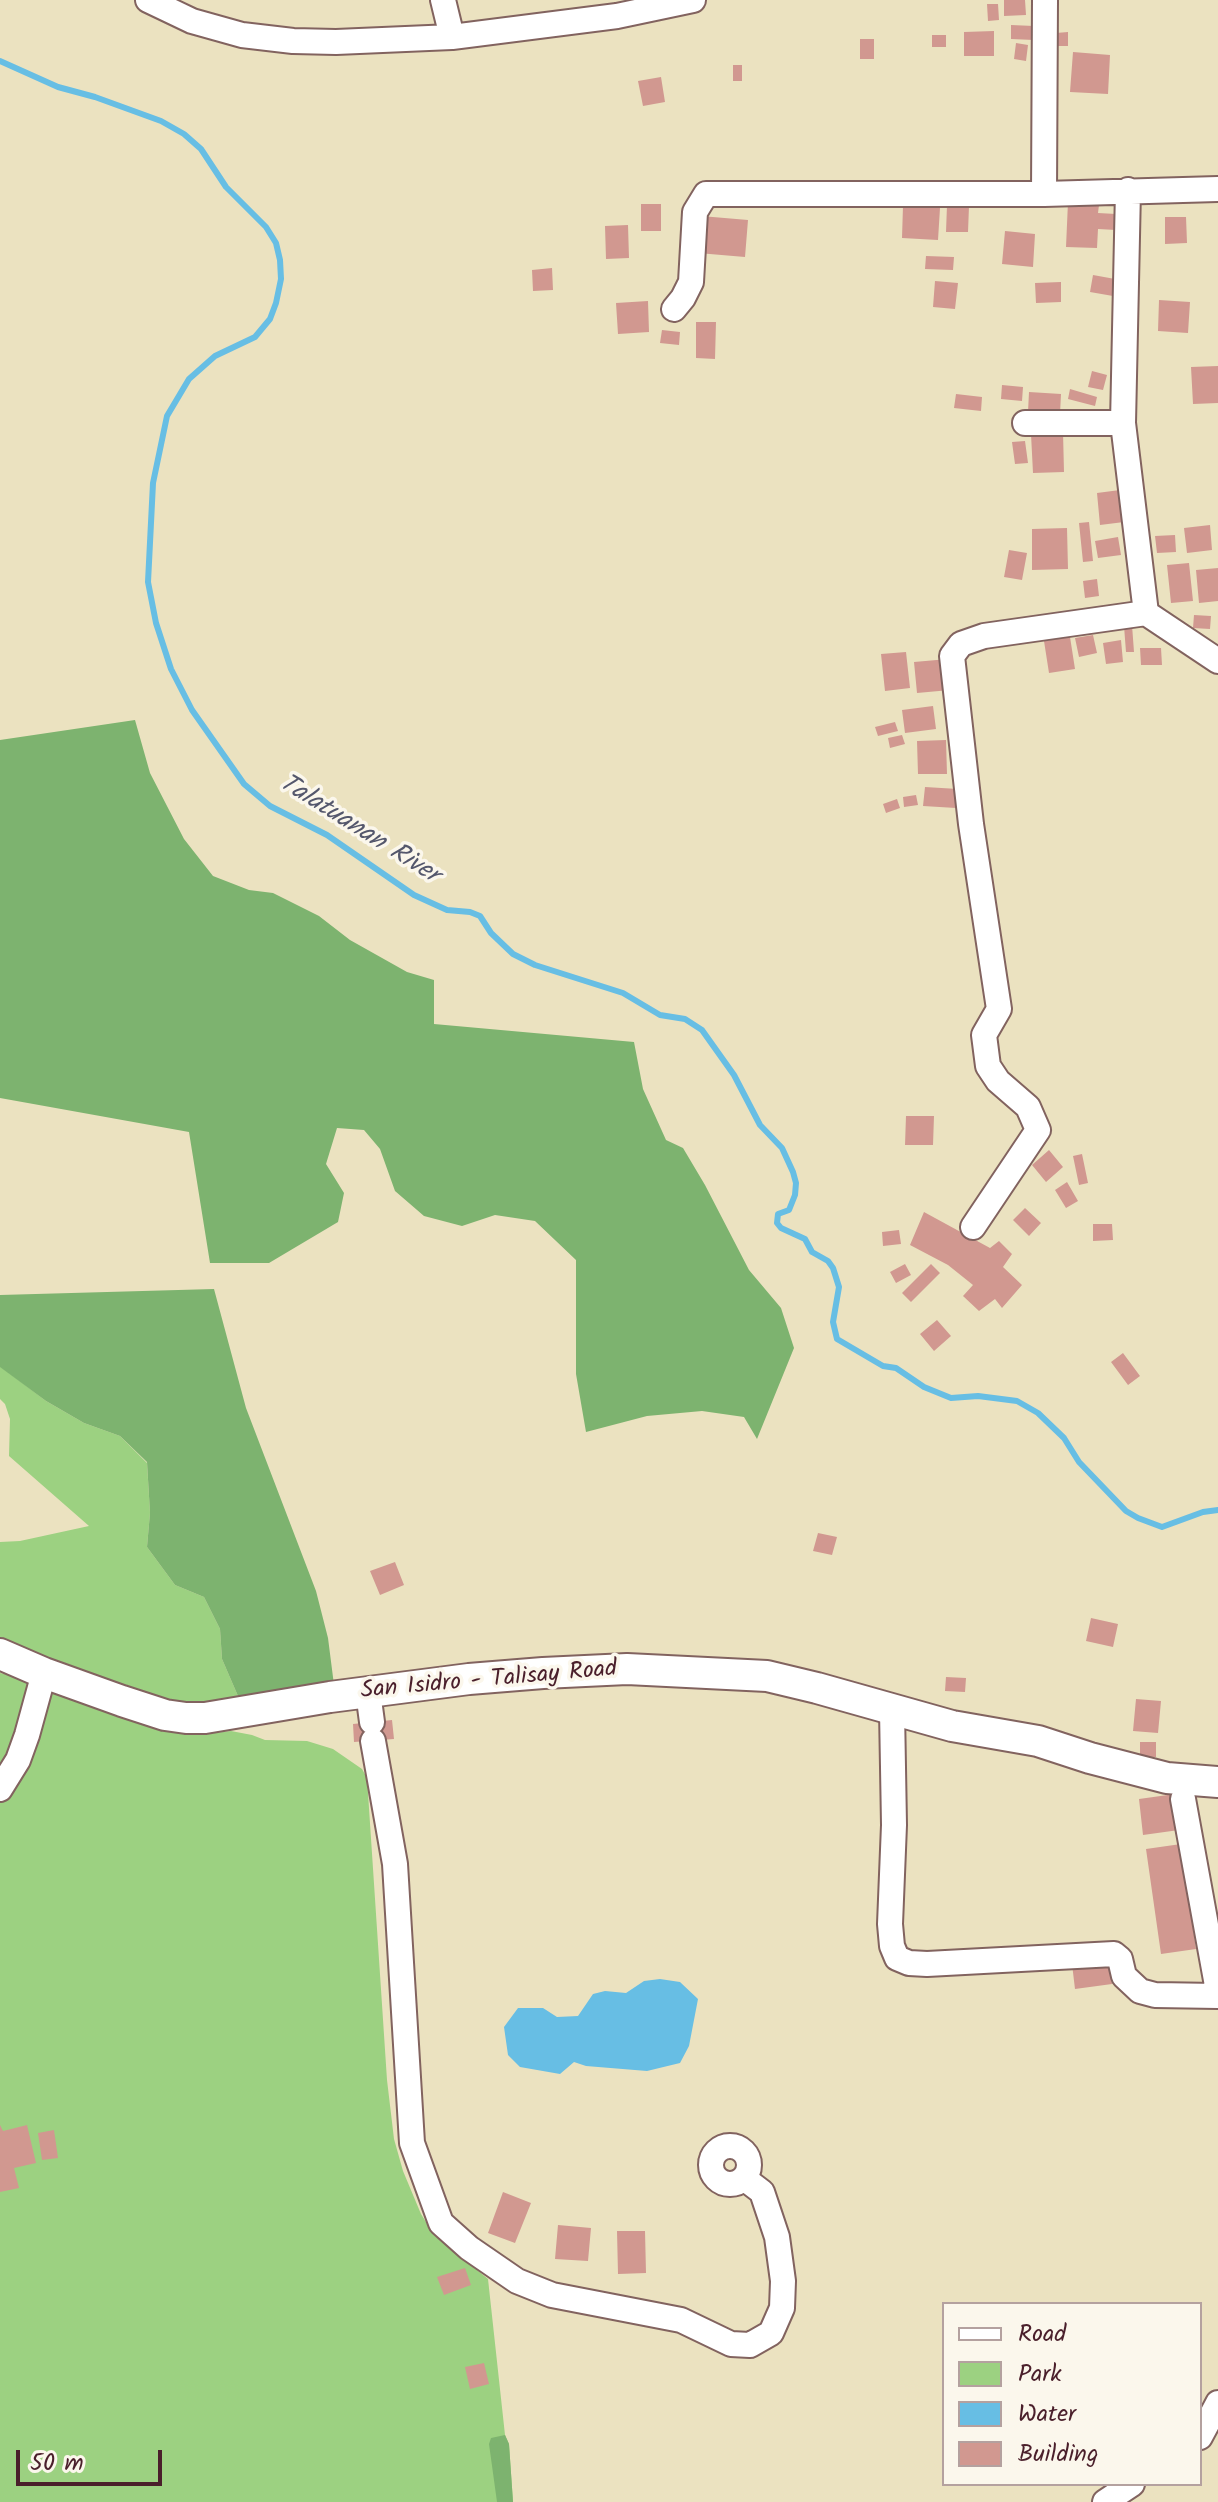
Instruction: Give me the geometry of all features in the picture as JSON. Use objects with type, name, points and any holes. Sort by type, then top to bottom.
[{"type":"street","points":[[148,0],[192,21],[242,35],[336,42],[452,37],[617,16],[693,0]]},
{"type":"street","points":[[443,0],[452,37]]},
{"type":"street","points":[[1044,194],[1045,0]]},
{"type":"street","points":[[674,309],[691,282],[695,212],[706,194],[1044,194],[1218,189]]},
{"type":"street","points":[[1128,190],[1123,423],[1146,613]]},
{"type":"street","points":[[1025,423],[1123,423]]},
{"type":"street","points":[[973,1227],[1038,1130],[1028,1107],[998,1081],[988,1066],[984,1035],[999,1009],[971,824],[952,656],[961,644],[984,636],[1146,613],[1218,661]]},
{"type":"street","name":"San Isidro - Talisay Road","points":[[0,1654],[44,1673],[165,1715],[186,1718],[205,1718],[469,1679],[627,1669],[767,1676],[952,1726],[1027,1739],[1167,1778],[1218,1782]]},
{"type":"street","points":[[0,1789],[18,1760],[44,1673]]},
{"type":"street","points":[[368,1692],[395,1864],[412,2143],[441,2223],[469,2248],[517,2281],[552,2295],[681,2320],[731,2344],[750,2345],[771,2333],[782,2308],[783,2281],[777,2237],[762,2192],[745,2179]]},
{"type":"street","points":[[892,1710],[894,1825],[890,1924],[892,1946],[897,1958],[909,1963],[1114,1954],[1120,1959],[1127,1981],[1140,1991],[1155,1995],[1218,1994],[1183,1799]]},
{"type":"street","points":[[1202,2433],[1218,2403]]},
{"type":"street","points":[[1105,2502],[1129,2486]]},
{"type":"green space","points":[[135,720],[150,773],[184,839],[213,876],[249,890],[273,893],[319,916],[350,940],[407,972],[434,980],[434,1024],[634,1042],[643,1089],[666,1140],[683,1148],[749,1270],[781,1308],[794,1348],[757,1439],[744,1417],[702,1411],[647,1416],[586,1432],[576,1374],[576,1260],[535,1221],[495,1215],[462,1226],[424,1216],[395,1191],[380,1149],[364,1130],[337,1128],[326,1164],[344,1193],[338,1222],[269,1263],[210,1263],[189,1132],[0,1098],[0,740]]},
{"type":"green space","points":[[214,1289],[246,1408],[316,1591],[328,1638],[334,1685],[241,1703],[222,1659],[220,1629],[204,1597],[175,1585],[147,1547],[150,1513],[147,1462],[120,1436],[84,1423],[46,1401],[0,1367],[0,1295]]},
{"type":"green space","points":[[0,1366],[46,1401],[84,1423],[120,1436],[147,1463],[150,1513],[147,1547],[175,1585],[204,1597],[220,1629],[222,1659],[241,1703],[198,1713],[0,1644],[0,1542],[20,1541],[89,1526],[9,1456],[10,1419],[0,1399]]},
{"type":"green space","points":[[0,1673],[27,1679],[95,1708],[168,1730],[206,1734],[231,1731],[265,1740],[307,1741],[333,1749],[362,1769],[367,1778],[387,2080],[394,2139],[403,2171],[421,2214],[434,2235],[488,2279],[505,2435],[509,2444],[513,2502],[0,2502]]},
{"type":"green space","points":[[505,2435],[509,2444],[513,2502],[497,2502],[489,2444],[491,2438]]},
{"type":"water","points":[[660,1979],[680,1982],[698,1999],[689,2046],[680,2063],[647,2071],[586,2066],[574,2062],[560,2074],[520,2067],[508,2055],[504,2027],[518,2008],[543,2008],[557,2017],[578,2016],[593,1994],[605,1991],[626,1993],[644,1981]]},
{"type":"building","points":[[1004,0],[1025,0],[1026,15],[1004,16]]},
{"type":"building","points":[[987,4],[998,4],[999,20],[988,21]]},
{"type":"building","points":[[1011,25],[1034,26],[1034,40],[1011,39]]},
{"type":"building","points":[[994,31],[994,56],[964,56],[964,32]]},
{"type":"building","points":[[1068,32],[1068,46],[1056,46],[1056,33]]},
{"type":"building","points":[[932,35],[946,35],[946,47],[932,47]]},
{"type":"building","points":[[860,39],[874,39],[874,59],[860,59]]},
{"type":"building","points":[[1016,43],[1028,45],[1026,61],[1014,59]]},
{"type":"building","points":[[1073,52],[1110,55],[1108,94],[1070,92]]},
{"type":"building","points":[[733,65],[742,65],[742,81],[733,81]]},
{"type":"building","points":[[661,77],[665,102],[643,106],[638,81]]},
{"type":"building","points":[[1068,202],[1099,205],[1098,213],[1116,214],[1116,230],[1098,229],[1097,248],[1066,247]]},
{"type":"building","points":[[641,204],[661,204],[661,231],[641,231]]},
{"type":"building","points":[[947,205],[969,206],[968,232],[946,232]]},
{"type":"building","points":[[903,206],[940,208],[938,240],[902,238]]},
{"type":"building","points":[[701,216],[748,220],[745,257],[698,253]]},
{"type":"building","points":[[1165,217],[1186,217],[1187,243],[1165,244]]},
{"type":"building","points":[[628,225],[629,258],[606,259],[605,226]]},
{"type":"building","points":[[1005,231],[1035,234],[1033,267],[1002,264]]},
{"type":"building","points":[[926,256],[954,257],[953,270],[925,269]]},
{"type":"building","points":[[552,268],[553,290],[533,291],[532,270]]},
{"type":"building","points":[[1093,275],[1115,279],[1113,296],[1090,292]]},
{"type":"building","points":[[935,281],[958,283],[955,309],[933,307]]},
{"type":"building","points":[[1061,282],[1061,302],[1036,303],[1035,283]]},
{"type":"building","points":[[1159,300],[1190,302],[1188,333],[1158,331]]},
{"type":"building","points":[[648,301],[649,332],[618,334],[616,303]]},
{"type":"building","points":[[696,322],[716,322],[715,359],[696,358]]},
{"type":"building","points":[[662,330],[680,332],[679,345],[660,343]]},
{"type":"building","points":[[1218,366],[1218,403],[1193,404],[1191,367]]},
{"type":"building","points":[[1092,371],[1107,375],[1103,390],[1088,387]]},
{"type":"building","points":[[1002,385],[1023,387],[1022,401],[1001,399]]},
{"type":"building","points":[[1070,389],[1097,397],[1095,406],[1068,399]]},
{"type":"building","points":[[1029,392],[1061,394],[1060,414],[1028,412]]},
{"type":"building","points":[[956,394],[982,397],[981,411],[954,408]]},
{"type":"building","points":[[1063,432],[1064,472],[1033,473],[1031,434]]},
{"type":"building","points":[[1025,441],[1028,463],[1015,464],[1012,442]]},
{"type":"building","points":[[1120,490],[1124,522],[1100,525],[1097,493]]},
{"type":"building","points":[[1089,522],[1093,561],[1083,562],[1079,523]]},
{"type":"building","points":[[1210,525],[1212,550],[1187,553],[1184,528]]},
{"type":"building","points":[[1067,528],[1068,569],[1032,570],[1032,529]]},
{"type":"building","points":[[1175,535],[1176,552],[1157,553],[1155,536]]},
{"type":"building","points":[[1118,537],[1121,555],[1098,558],[1095,541]]},
{"type":"building","points":[[1009,550],[1027,553],[1022,580],[1004,577]]},
{"type":"building","points":[[1189,563],[1193,601],[1171,603],[1167,565]]},
{"type":"building","points":[[1218,568],[1218,601],[1199,603],[1196,570]]},
{"type":"building","points":[[1097,579],[1099,596],[1085,598],[1083,581]]},
{"type":"building","points":[[1194,615],[1211,616],[1210,629],[1193,628]]},
{"type":"building","points":[[1132,625],[1134,652],[1126,652],[1124,626]]},
{"type":"building","points":[[1093,635],[1097,653],[1079,657],[1075,638]]},
{"type":"building","points":[[1070,637],[1075,669],[1049,673],[1044,641]]},
{"type":"building","points":[[1121,640],[1123,662],[1106,664],[1103,643]]},
{"type":"building","points":[[1140,648],[1161,648],[1162,665],[1141,665]]},
{"type":"building","points":[[906,652],[910,688],[885,691],[881,654]]},
{"type":"building","points":[[948,659],[950,690],[917,693],[914,662]]},
{"type":"building","points":[[933,706],[936,729],[905,733],[902,710]]},
{"type":"building","points":[[895,722],[898,731],[878,736],[875,727]]},
{"type":"building","points":[[902,735],[905,744],[890,748],[888,738]]},
{"type":"building","points":[[946,740],[947,774],[918,774],[917,741]]},
{"type":"building","points":[[925,787],[958,789],[956,808],[923,806]]},
{"type":"building","points":[[916,795],[918,805],[904,807],[903,797]]},
{"type":"building","points":[[897,799],[900,808],[886,813],[883,804]]},
{"type":"building","points":[[906,1116],[934,1116],[933,1145],[905,1145]]},
{"type":"building","points":[[1049,1150],[1063,1167],[1046,1182],[1032,1165]]},
{"type":"building","points":[[1082,1154],[1088,1183],[1079,1185],[1073,1156]]},
{"type":"building","points":[[1067,1182],[1078,1201],[1066,1208],[1055,1190]]},
{"type":"building","points":[[1025,1208],[1041,1223],[1029,1236],[1013,1220]]},
{"type":"building","points":[[924,1212],[990,1248],[999,1241],[1012,1254],[1003,1267],[1022,1285],[1002,1308],[995,1299],[979,1311],[963,1296],[973,1285],[948,1265],[910,1245]]},
{"type":"building","points":[[1093,1224],[1112,1224],[1113,1240],[1093,1241]]},
{"type":"building","points":[[899,1230],[901,1244],[883,1246],[882,1232]]},
{"type":"building","points":[[905,1264],[911,1275],[896,1283],[890,1272]]},
{"type":"building","points":[[931,1264],[940,1273],[911,1302],[902,1293]]},
{"type":"building","points":[[937,1320],[951,1336],[934,1351],[920,1334]]},
{"type":"building","points":[[1123,1353],[1140,1376],[1128,1385],[1111,1362]]},
{"type":"building","points":[[818,1533],[837,1537],[832,1555],[813,1551]]},
{"type":"building","points":[[395,1562],[404,1585],[380,1595],[370,1571]]},
{"type":"building","points":[[1091,1618],[1118,1624],[1113,1647],[1086,1641]]},
{"type":"building","points":[[946,1677],[966,1678],[965,1692],[945,1691]]},
{"type":"building","points":[[1136,1699],[1161,1701],[1158,1733],[1133,1731]]},
{"type":"building","points":[[392,1720],[394,1739],[354,1742],[353,1724]]},
{"type":"building","points":[[1140,1742],[1156,1742],[1156,1757],[1140,1757]]},
{"type":"building","points":[[1175,1794],[1179,1830],[1143,1835],[1139,1799]]},
{"type":"building","points":[[1181,1844],[1196,1949],[1161,1954],[1146,1849]]},
{"type":"building","points":[[1109,1960],[1112,1984],[1075,1989],[1072,1964]]},
{"type":"building","points":[[0,2125],[3,2131],[27,2125],[36,2163],[14,2168],[19,2188],[0,2192]]},
{"type":"building","points":[[54,2130],[58,2158],[42,2160],[38,2133]]},
{"type":"building","points":[[503,2192],[531,2203],[515,2243],[488,2233]]},
{"type":"building","points":[[558,2225],[591,2228],[588,2261],[555,2259]]},
{"type":"building","points":[[617,2231],[645,2231],[646,2273],[618,2274]]},
{"type":"building","points":[[465,2268],[471,2285],[444,2295],[437,2277]]},
{"type":"building","points":[[484,2363],[489,2384],[470,2389],[465,2367]]},
{"type":"waterway","name":"Talatuanan River","points":[[0,61],[58,87],[161,121],[184,134],[201,149],[226,187],[266,227],[276,243],[281,279],[270,319],[255,337],[215,356],[189,379],[167,416],[153,483],[148,582],[156,623],[171,669],[192,710],[244,784],[270,806],[327,835],[414,895],[447,910],[480,916],[491,933],[513,954],[535,965],[623,993],[660,1015],[685,1019],[702,1030],[734,1075],[760,1125],[782,1148],[793,1172],[795,1195],[789,1210],[778,1214],[777,1223],[805,1239],[812,1252],[828,1261],[833,1268],[839,1287],[833,1322],[837,1339],[883,1366],[896,1368],[924,1387],[951,1398],[978,1396],[1017,1401],[1038,1413],[1064,1438],[1079,1462],[1126,1511],[1138,1518],[1162,1527],[1203,1512],[1218,1510]]}]
